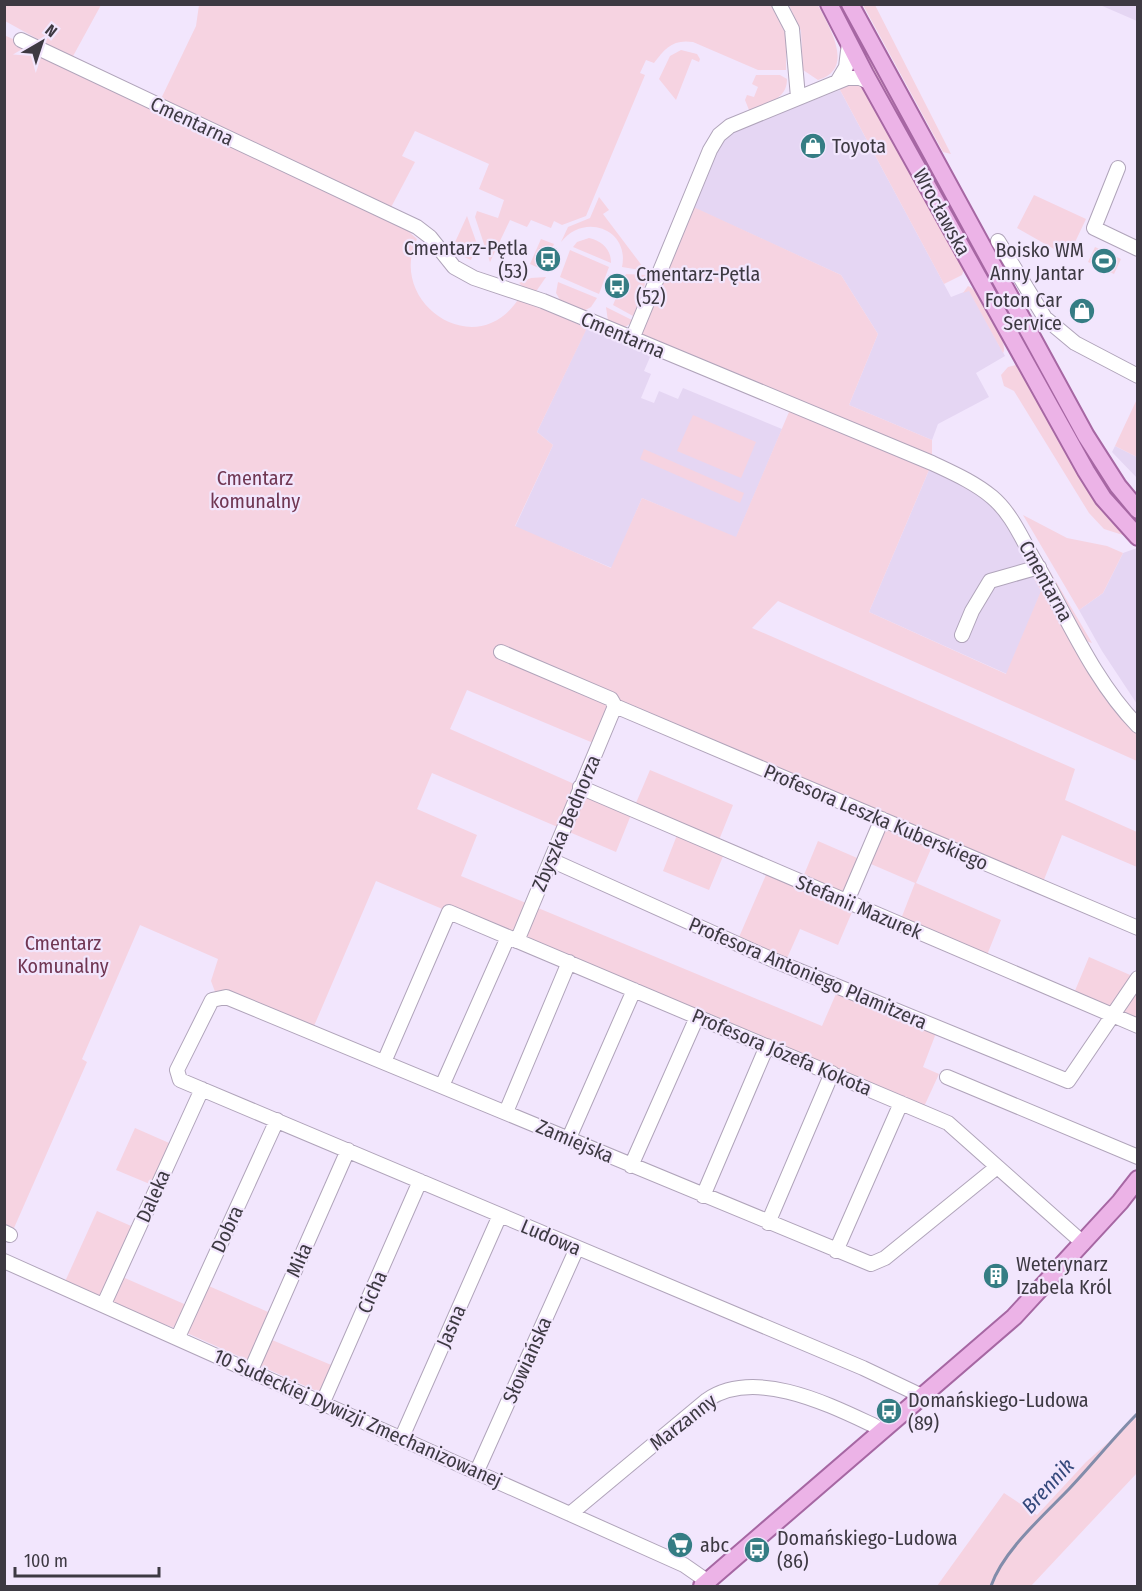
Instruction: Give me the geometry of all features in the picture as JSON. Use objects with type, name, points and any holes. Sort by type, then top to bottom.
[{"type":"main road","name":"Wrocławska","points":[[830,4],[869,82],[1086,471],[1103,498],[1137,537]]},
{"type":"main road","name":"Wrocławska","points":[[850,4],[1086,436],[1118,486],[1137,510]]},
{"type":"main road","points":[[704,1584],[1020,1311],[1083,1243],[1137,1179]]},
{"type":"street","points":[[779,4],[792,29],[798,97]]},
{"type":"street","name":"Cmentarna","points":[[21,40],[417,227],[462,272],[497,287],[543,301],[925,460],[972,483],[1005,510],[1106,685],[1137,726]]},
{"type":"street","points":[[837,82],[846,67],[849,43]]},
{"type":"street","points":[[632,339],[715,140],[729,126],[837,82],[853,77],[869,82]]},
{"type":"street","points":[[1118,168],[1094,228],[1137,249]]},
{"type":"street","points":[[998,241],[1045,318],[1082,347],[1137,376]]},
{"type":"street","points":[[962,635],[972,611],[990,581],[1039,567]]},
{"type":"street","name":"Profesora Leszka Kuberskiego","points":[[501,652],[612,699],[615,706],[1137,928]]},
{"type":"street","name":"Zbyszka Bednorza","points":[[442,1086],[551,860],[615,706]]},
{"type":"street","name":"Stefanii Mazurek","points":[[580,787],[1137,1026]]},
{"type":"street","points":[[847,901],[882,819]]},
{"type":"street","name":"Profesora Antoniego Plamitzera","points":[[551,860],[773,960],[1068,1081],[1113,1015]]},
{"type":"street","name":"Profesora Józefa Kokota","points":[[384,1062],[449,912],[948,1123],[1083,1243]]},
{"type":"street","points":[[506,1112],[569,962]]},
{"type":"street","points":[[1113,1015],[1137,978]]},
{"type":"street","points":[[568,1138],[634,990]]},
{"type":"street","name":"Zamiejska","points":[[180,1080],[177,1070],[212,1000],[225,997],[865,1263],[877,1263],[997,1167]]},
{"type":"street","points":[[631,1166],[697,1017]]},
{"type":"street","points":[[703,1196],[766,1046]]},
{"type":"street","points":[[768,1223],[832,1073]]},
{"type":"street","points":[[947,1077],[1137,1157]]},
{"type":"street","name":"Ludowa","points":[[180,1080],[863,1368],[922,1396]]},
{"type":"street","name":"Daleka","points":[[104,1304],[202,1089]]},
{"type":"street","points":[[836,1251],[901,1103]]},
{"type":"street","name":"Dobra","points":[[178,1337],[277,1120]]},
{"type":"street","name":"Miła","points":[[251,1370],[348,1150]]},
{"type":"street","name":"Cicha","points":[[323,1402],[420,1181]]},
{"type":"street","name":"Jasna","points":[[402,1437],[500,1215]]},
{"type":"street","name":"Słowiańska","points":[[477,1471],[577,1248]]},
{"type":"street","name":"10 Sudeckiej Dywizji Zmechanizowanej","points":[[4,1261],[402,1437],[688,1567],[704,1584]]},
{"type":"street","name":"Marzanny","points":[[570,1514],[707,1400],[724,1391],[752,1388],[807,1396],[875,1426],[881,1431]]},
{"type":"shaded area","points":[[1100,5],[1137,5],[1137,21]]},
{"type":"shaded area","points":[[840,90],[951,297],[969,290],[1005,356],[976,373],[989,397],[938,424],[932,440],[849,405],[878,334],[841,275],[692,207],[711,158],[725,137],[741,128]]},
{"type":"shaded area","points":[[590,321],[654,348],[644,371],[651,374],[641,398],[654,403],[659,391],[678,399],[683,388],[782,429],[736,538],[642,498],[612,568],[515,527],[553,445],[537,432]]},
{"type":"shaded area","points":[[1115,446],[1137,457],[1137,478],[1112,452]]},
{"type":"shaded area","points":[[932,463],[993,498],[1046,580],[1007,674],[869,612]]},
{"type":"shaded area","points":[[1137,548],[1137,704],[1102,651],[1079,610],[1103,593],[1123,553]]},
{"type":"green space","points":[[5,5],[101,5],[72,58],[5,21]]},
{"type":"green space","name":"Cmentarz komunalny","points":[[199,5],[771,5],[786,35],[786,70],[758,70],[686,41],[670,46],[654,63],[646,60],[640,73],[645,75],[586,216],[562,225],[554,221],[551,228],[531,220],[527,227],[510,220],[490,262],[475,217],[477,211],[498,218],[504,200],[479,189],[489,164],[415,131],[402,156],[415,162],[388,213],[417,239],[411,263],[414,285],[425,303],[441,318],[460,326],[481,326],[501,317],[519,298],[587,328],[537,432],[553,445],[515,526],[611,568],[642,498],[736,537],[789,412],[632,339],[687,204],[841,275],[878,334],[849,405],[932,440],[932,463],[948,478],[929,470],[869,612],[1006,674],[1041,591],[1032,575],[1036,575],[1137,726],[1137,761],[778,601],[752,628],[1075,769],[1065,800],[1137,832],[1137,867],[1062,835],[1041,887],[934,842],[916,883],[1001,920],[985,960],[899,924],[915,883],[864,861],[882,820],[615,706],[598,745],[467,690],[450,729],[633,810],[616,852],[432,773],[417,809],[477,835],[461,876],[822,1026],[839,987],[938,1028],[923,1067],[939,1074],[922,1111],[376,881],[311,1033],[217,997],[211,981],[218,959],[140,925],[82,1059],[87,1062],[14,1228],[5,1224],[4,35],[158,105],[196,26]]},
{"type":"green space","points":[[789,5],[818,5],[833,35],[838,57],[836,67],[829,75],[818,80],[803,70],[801,31]]},
{"type":"green space","points":[[838,5],[844,5],[916,142],[1137,520],[1137,528],[1102,485],[878,83]]},
{"type":"green space","points":[[863,5],[875,5],[951,154],[943,152]]},
{"type":"green space","points":[[681,50],[697,54],[700,59],[699,62],[692,59],[676,100],[659,79],[670,56]]},
{"type":"green space","points":[[756,75],[780,75],[787,79],[786,86],[784,92],[775,100],[749,110],[745,100],[747,95],[754,97],[758,87],[752,84]]},
{"type":"green space","points":[[856,81],[865,86],[964,269],[962,275],[944,284],[839,88]]},
{"type":"green space","points":[[1034,195],[1086,219],[1068,257],[1017,228]]},
{"type":"green space","points":[[599,197],[609,210],[603,214],[646,271],[622,267],[623,254],[619,243],[612,234],[603,229],[581,228],[561,242],[568,227],[590,218]]},
{"type":"green space","points":[[467,216],[477,244],[471,260],[451,251]]},
{"type":"green space","points":[[589,238],[605,246],[611,263],[573,247],[577,242]]},
{"type":"green space","points":[[541,239],[554,244],[543,270],[530,264]]},
{"type":"green space","name":"Boisko WM Anny Jantar","points":[[1095,247],[1121,259],[1114,274],[1088,262]]},
{"type":"green space","points":[[570,250],[609,267],[599,294],[560,277]]},
{"type":"green space","points":[[626,274],[646,275],[644,289],[633,316],[613,305]]},
{"type":"green space","points":[[546,277],[535,293],[530,294],[519,283],[531,278]]},
{"type":"green space","points":[[558,282],[597,298],[591,307],[582,312],[563,305],[556,293]]},
{"type":"green space","points":[[968,286],[980,296],[993,317],[1002,339],[1003,353],[969,291],[963,293]]},
{"type":"green space","points":[[606,307],[634,321],[624,328],[608,321]]},
{"type":"green space","points":[[1016,365],[1097,502],[1126,536],[1104,529],[1089,513],[1014,391],[1004,386],[1001,375],[1008,367]]},
{"type":"green space","points":[[1137,399],[1137,457],[1115,446]]},
{"type":"green space","points":[[693,415],[756,442],[741,478],[677,451]]},
{"type":"green space","points":[[644,449],[744,493],[740,503],[640,459]]},
{"type":"green space","points":[[1013,508],[1092,643],[1086,641],[1011,510]]},
{"type":"green space","points":[[1023,515],[1067,538],[1107,546],[1123,553],[1103,593],[1079,610]]},
{"type":"green space","points":[[650,770],[733,805],[717,845],[726,849],[709,890],[663,871],[679,830],[633,810]]},
{"type":"green space","points":[[818,841],[864,861],[847,901],[855,905],[838,945],[800,929],[784,965],[736,944],[769,868],[801,882]]},
{"type":"green space","points":[[1089,957],[1137,978],[1137,1026],[1072,998]]},
{"type":"green space","points":[[135,1128],[176,1146],[157,1187],[116,1170]]},
{"type":"green space","points":[[97,1211],[138,1229],[118,1275],[191,1307],[202,1283],[275,1315],[265,1337],[336,1367],[321,1393],[178,1329],[104,1304],[63,1286]]},
{"type":"green space","points":[[1137,1417],[1137,1473],[1031,1586],[937,1586],[1004,1493],[1037,1515],[1086,1462]]},
{"type":"waterway","name":"Brennik","points":[[991,1586],[1005,1560],[1025,1534],[1078,1480],[1138,1413]]},
{"type":"place","name":"Toyota","points":[[813,146]]},
{"type":"place","name":"Cmentarz-Pętla (53)","points":[[548,259]]},
{"type":"place","name":"Boisko WM Anny Jantar","points":[[1104,261]]},
{"type":"place","name":"Cmentarz-Pętla (52)","points":[[617,286]]},
{"type":"place","name":"Foton Car Service","points":[[1082,311]]},
{"type":"place","name":"Weterynarz Izabela Król","points":[[996,1276]]},
{"type":"place","name":"Domańskiego-Ludowa (89)","points":[[889,1411]]},
{"type":"place","name":"abc","points":[[680,1545]]},
{"type":"place","name":"Domańskiego-Ludowa (86)","points":[[757,1550]]},
{"type":"park label","name":"Cmentarz Komunalny","points":[[63,954]]}]
